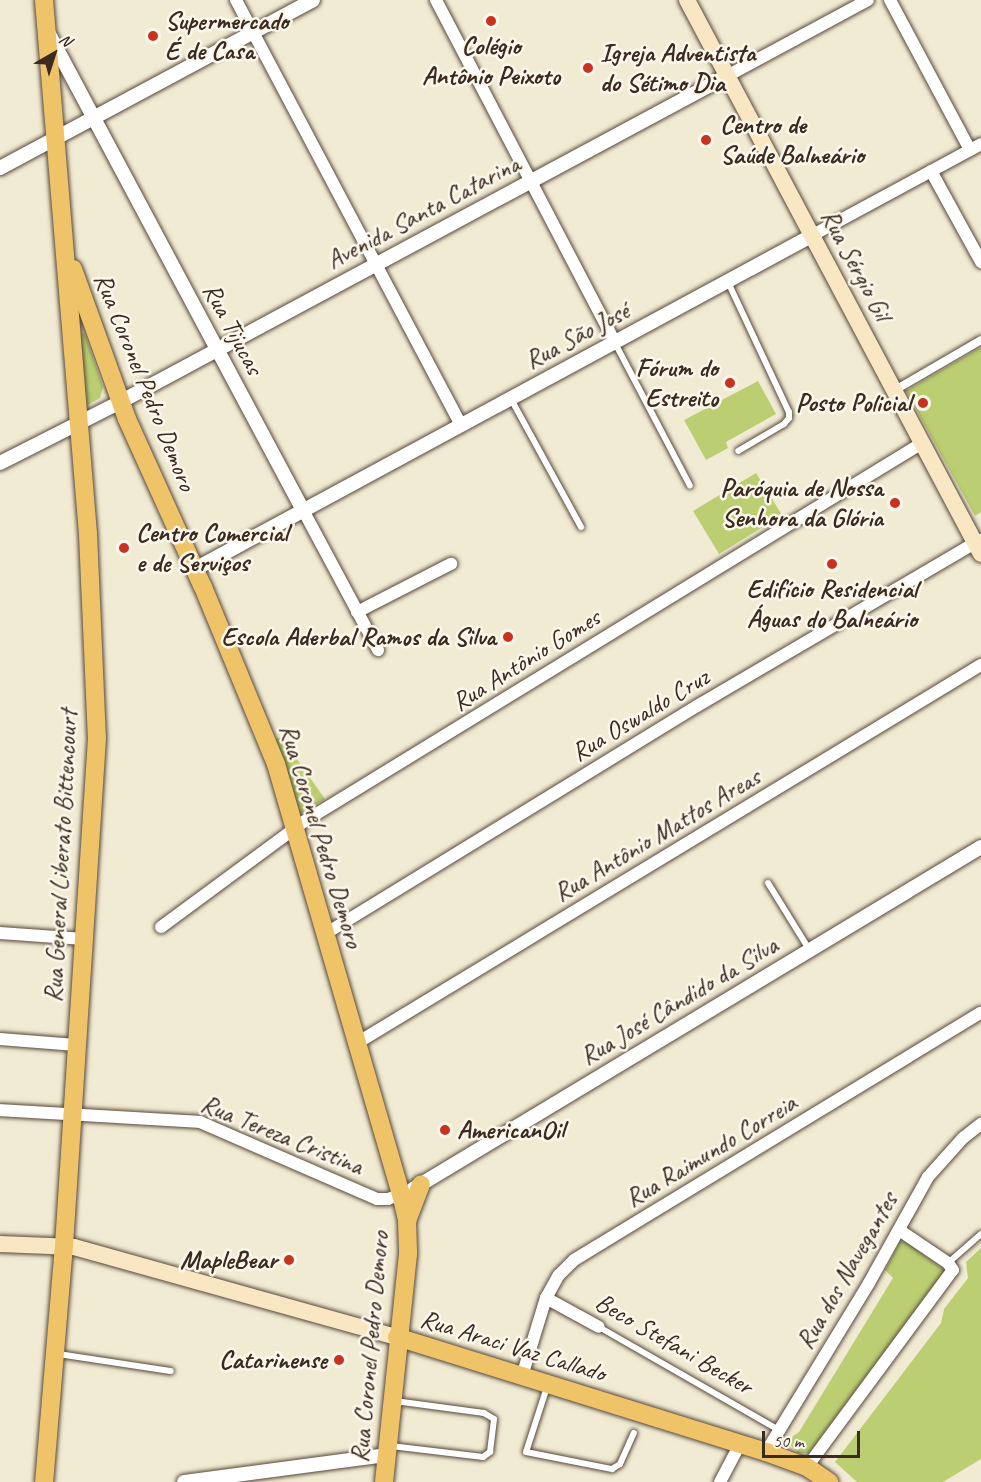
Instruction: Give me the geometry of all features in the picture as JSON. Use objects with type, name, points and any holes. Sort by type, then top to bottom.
[{"type":"main road","points":[[44,0],[63,232]]},
{"type":"main road","name":"Rua Sérgio Gil","points":[[687,0],[811,236],[979,545]]},
{"type":"main road","name":"Rua Coronel Pedro Demoro","points":[[63,232],[80,291],[120,402],[195,569],[266,737],[295,829],[407,1221],[408,1254],[397,1336],[384,1482]]},
{"type":"main road","name":"Rua General Liberato Bittencourt","points":[[44,1482],[64,1245],[97,738],[88,534],[77,424],[63,232]]},
{"type":"main road","points":[[407,1221],[421,1185]]},
{"type":"main road","name":"Rua Araci Vaz Callado","points":[[0,1244],[64,1245],[397,1336],[766,1452],[807,1467],[826,1481]]},
{"type":"street","points":[[236,0],[461,425]]},
{"type":"street","points":[[0,168],[314,0]]},
{"type":"street","points":[[436,0],[615,342]]},
{"type":"street","name":"Avenida Santa Catarina","points":[[0,463],[120,402],[868,0]]},
{"type":"street","points":[[890,0],[976,147]]},
{"type":"street","name":"Rua Tijucas","points":[[46,30],[378,650]]},
{"type":"street","name":"Rua São José","points":[[195,569],[976,147]]},
{"type":"street","points":[[931,171],[981,262]]},
{"type":"street","points":[[902,386],[981,340]]},
{"type":"street","name":"Rua Antônio Gomes","points":[[161,927],[295,829],[922,443]]},
{"type":"street","name":"Rua Oswaldo Cruz","points":[[325,934],[697,706],[979,545]]},
{"type":"street","points":[[357,612],[451,564]]},
{"type":"street","name":"Rua Antônio Mattos Areas","points":[[357,1043],[981,665]]},
{"type":"street","name":"Rua José Cândido da Silva","points":[[400,1194],[421,1185],[981,847]]},
{"type":"street","points":[[0,933],[84,939]]},
{"type":"street","name":"Rua Raimundo Correia","points":[[522,1376],[546,1298],[559,1275],[574,1260],[981,1013]]},
{"type":"street","points":[[0,1039],[76,1045]]},
{"type":"street","name":"Rua Tereza Cristina","points":[[0,1110],[200,1122],[377,1198],[388,1199],[400,1194]]},
{"type":"street","name":"Rua dos Navegantes","points":[[766,1452],[899,1230],[928,1177],[963,1138],[981,1124]]},
{"type":"street","points":[[807,1467],[953,1270],[948,1263],[899,1230]]},
{"type":"street","name":"Beco Stefani Becker","points":[[546,1298],[600,1327]]},
{"type":"street","points":[[720,1482],[740,1444]]},
{"type":"street","points":[[184,1482],[387,1451]]},
{"type":"lane","points":[[727,282],[789,412],[789,418],[784,424],[738,451]]},
{"type":"lane","points":[[615,342],[690,486]]},
{"type":"lane","points":[[511,398],[581,527]]},
{"type":"lane","points":[[768,883],[810,950]]},
{"type":"lane","points":[[948,1263],[981,1234]]},
{"type":"lane","name":"Beco Stefani Becker","points":[[600,1327],[779,1430]]},
{"type":"lane","points":[[55,1354],[171,1371]]},
{"type":"lane","points":[[548,1384],[526,1452],[612,1469],[620,1464],[634,1433]]},
{"type":"lane","points":[[387,1451],[483,1457],[490,1452],[494,1419],[484,1413],[392,1400]]},
{"type":"green space","points":[[75,331],[85,334],[103,387],[100,398],[88,405],[82,404]]},
{"type":"green space","points":[[981,347],[981,512],[975,516],[906,391]]},
{"type":"green space","points":[[758,381],[776,414],[726,442],[728,448],[706,460],[684,420]]},
{"type":"green space","points":[[756,473],[782,515],[719,554],[693,511]]},
{"type":"green space","points":[[277,738],[282,738],[325,799],[299,814],[274,742]]},
{"type":"green space","points":[[900,1242],[906,1242],[945,1270],[809,1453],[798,1453],[790,1444],[793,1436],[799,1432],[893,1278],[885,1270]]},
{"type":"green space","points":[[981,1248],[981,1459],[943,1482],[857,1482],[835,1462],[941,1323],[944,1309],[968,1278],[966,1262]]},
{"type":"place","name":"Colégio Antônio Peixoto","points":[[491,21]]},
{"type":"place","name":"Supermercado É de Casa","points":[[153,36]]},
{"type":"place","name":"Igreja Adventista do Sétimo Dia","points":[[588,68]]},
{"type":"place","name":"Centro de Saúde Balneário","points":[[706,140]]},
{"type":"place","name":"Fórum do Estreito","points":[[730,383]]},
{"type":"place","name":"Posto Policial","points":[[923,403]]},
{"type":"place","name":"Paróquia de Nossa Senhora da Glória","points":[[895,503]]},
{"type":"place","name":"Centro Comercial e de Serviços","points":[[124,548]]},
{"type":"place","name":"Edifício Residencial Águas do Balneário","points":[[832,564]]},
{"type":"place","name":"Escola Aderbal Ramos da Silva","points":[[508,637]]},
{"type":"place","name":"AmericanOil","points":[[445,1130]]},
{"type":"place","name":"MapleBear","points":[[289,1260]]},
{"type":"place","name":"Catarinense","points":[[339,1360]]}]
